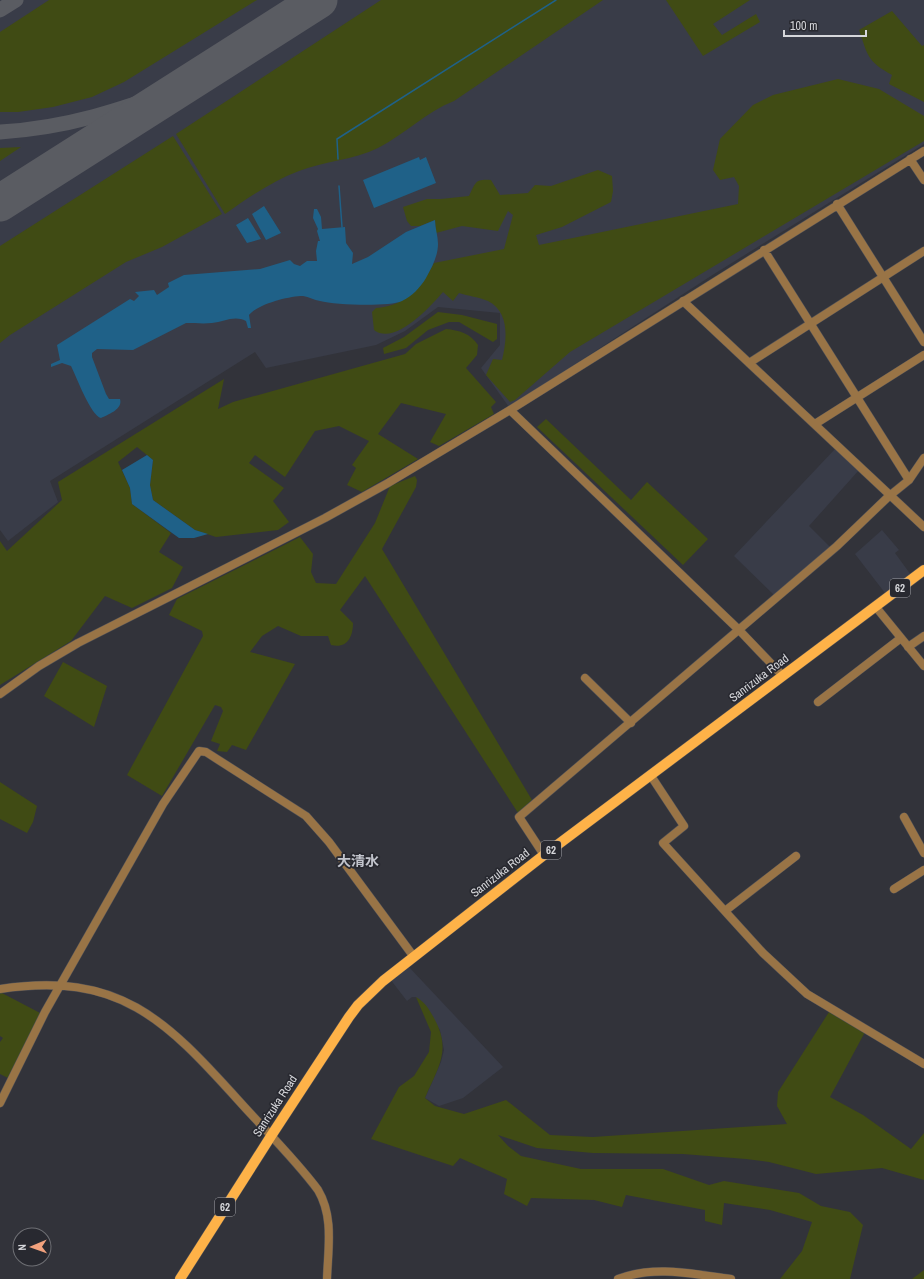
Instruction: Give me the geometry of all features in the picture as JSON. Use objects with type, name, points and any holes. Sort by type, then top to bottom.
[{"type":"main road","name":"Sanrizuka Road","points":[[180,1279],[271,1136],[358,1005],[383,981],[544,855],[924,570]]},
{"type":"street","points":[[0,694],[39,666],[65,650],[152,604],[325,518],[510,410],[924,150]]},
{"type":"street","points":[[910,158],[924,180]]},
{"type":"street","points":[[837,204],[924,342]]},
{"type":"street","points":[[764,250],[909,480]]},
{"type":"street","points":[[749,363],[924,251]]},
{"type":"street","points":[[683,301],[924,527]]},
{"type":"street","points":[[815,424],[924,354]]},
{"type":"street","points":[[510,410],[739,630],[783,676]]},
{"type":"street","points":[[544,855],[519,817],[837,546],[909,480],[924,458]]},
{"type":"street","points":[[875,606],[908,647],[922,661]]},
{"type":"street","points":[[908,647],[924,636]]},
{"type":"street","points":[[818,702],[901,638]]},
{"type":"street","points":[[585,678],[631,723]]},
{"type":"street","points":[[0,1103],[45,1012],[62,985],[163,804],[200,751],[206,752],[306,816],[329,842],[414,957]]},
{"type":"street","points":[[651,776],[684,826],[663,843],[763,953],[807,994],[924,1064]]},
{"type":"street","points":[[904,817],[924,853]]},
{"type":"street","points":[[725,911],[796,856]]},
{"type":"street","points":[[894,889],[924,870]]},
{"type":"street","points":[[0,989],[62,985],[94,990],[119,999],[146,1013],[166,1026],[198,1056],[313,1184],[324,1202],[328,1219],[327,1279]]},
{"type":"street","points":[[618,1279],[637,1273],[656,1271],[731,1279]]},
{"type":"shaded area","points":[[0,0],[924,0],[924,144],[714,274],[509,407],[481,368],[500,345],[500,313],[438,307],[405,331],[376,345],[266,368],[255,352],[50,481],[58,502],[8,541],[0,530]]},
{"type":"shaded area","points":[[835,449],[859,470],[809,526],[830,547],[774,595],[734,556]]},
{"type":"shaded area","points":[[882,530],[899,550],[895,553],[911,575],[885,593],[855,554]]},
{"type":"shaded area","points":[[408,966],[503,1067],[463,1098],[439,1106],[425,1098],[441,1062],[444,1050],[440,1030],[416,997],[412,997],[407,1001],[390,979]]},
{"type":"green space","points":[[49,0],[257,0],[124,82],[92,97],[53,107],[18,112],[0,112],[0,32]]},
{"type":"green space","points":[[381,0],[603,0],[454,101],[434,111],[378,148],[369,152],[319,165],[289,175],[260,190],[225,214],[176,134]]},
{"type":"green space","points":[[666,0],[750,0],[713,24],[722,35],[756,14],[760,22],[703,56]]},
{"type":"green space","points":[[892,11],[922,46],[924,45],[924,102],[889,84],[892,75],[873,61],[864,46],[859,30]]},
{"type":"green space","points":[[838,79],[879,89],[924,116],[924,141],[570,352],[515,400],[510,402],[486,375],[493,359],[502,360],[506,335],[500,312],[488,301],[459,293],[453,301],[443,292],[430,307],[412,323],[402,329],[392,333],[382,334],[374,330],[372,312],[376,308],[395,304],[411,294],[424,280],[434,263],[504,249],[513,215],[508,211],[498,231],[462,226],[436,233],[435,220],[420,226],[411,226],[407,221],[403,207],[427,199],[469,196],[477,182],[482,180],[491,180],[500,195],[528,193],[535,185],[551,186],[598,170],[612,176],[613,191],[611,202],[562,227],[536,235],[539,245],[738,204],[739,186],[734,177],[720,180],[713,170],[720,139],[753,105],[773,95]]},
{"type":"green space","points":[[173,136],[222,214],[162,247],[126,262],[10,335],[0,343],[0,246]]},
{"type":"green space","points":[[21,147],[0,161],[0,148]]},
{"type":"green space","points":[[438,312],[462,315],[497,324],[497,339],[493,342],[459,322],[449,322],[428,330],[406,348],[384,354],[383,348],[404,337]]},
{"type":"green space","points":[[446,329],[456,330],[468,335],[478,345],[477,355],[466,368],[496,402],[491,407],[494,414],[439,446],[430,442],[446,414],[401,403],[378,434],[418,459],[362,492],[347,485],[356,468],[352,465],[369,441],[339,426],[315,431],[285,477],[255,455],[249,463],[284,488],[273,501],[289,522],[278,530],[216,537],[195,530],[153,500],[150,485],[153,460],[137,447],[118,462],[130,488],[132,504],[171,533],[159,552],[183,567],[172,588],[132,608],[105,596],[71,641],[0,685],[0,541],[7,551],[62,500],[58,482],[224,379],[218,409],[233,402],[405,354],[416,344]]},
{"type":"green space","points":[[546,419],[631,500],[647,482],[708,539],[683,565],[537,427]]},
{"type":"green space","points":[[415,476],[417,480],[416,487],[382,549],[532,800],[518,813],[365,576],[340,610],[353,623],[352,633],[348,641],[345,643],[337,646],[331,645],[328,636],[301,636],[278,626],[262,636],[250,652],[295,664],[246,750],[232,745],[227,752],[217,751],[220,744],[211,741],[223,711],[221,707],[215,705],[162,796],[127,775],[203,636],[202,631],[169,615],[177,599],[300,537],[313,554],[311,572],[316,583],[336,584],[375,523],[390,486]]},
{"type":"green space","points":[[63,662],[107,686],[94,727],[44,696]]},
{"type":"green space","points":[[0,782],[37,806],[33,822],[27,833],[0,819]]},
{"type":"green space","points":[[0,992],[42,1014],[8,1078],[0,1074],[0,1042],[3,1038],[0,1036]]},
{"type":"green space","points":[[416,997],[424,1003],[434,1018],[442,1040],[441,1059],[425,1098],[435,1106],[464,1114],[506,1100],[550,1135],[593,1137],[787,1124],[777,1106],[778,1092],[829,1012],[865,1032],[830,1097],[863,1115],[911,1149],[924,1133],[924,1180],[882,1168],[816,1174],[769,1162],[746,1159],[683,1154],[593,1153],[537,1148],[498,1135],[508,1146],[521,1156],[581,1169],[663,1169],[709,1185],[724,1181],[799,1193],[821,1206],[850,1212],[863,1225],[850,1279],[780,1279],[802,1251],[812,1222],[770,1210],[724,1203],[722,1225],[705,1221],[705,1210],[626,1195],[622,1207],[594,1200],[531,1198],[527,1206],[504,1194],[507,1179],[460,1158],[453,1166],[371,1139],[399,1087],[414,1076],[429,1052],[431,1032]]},
{"type":"green space","points":[[924,1270],[924,1279],[912,1279]]},
{"type":"water","points":[[419,157],[420,160],[426,157],[436,183],[374,208],[363,180]]},
{"type":"water","points":[[264,206],[281,233],[266,240],[252,214]]},
{"type":"water","points":[[314,209],[317,209],[321,217],[322,229],[345,227],[346,243],[353,253],[352,264],[368,257],[406,232],[435,220],[438,248],[426,278],[406,299],[395,303],[374,305],[349,304],[318,301],[303,296],[290,297],[266,304],[253,311],[249,315],[251,328],[248,328],[246,321],[242,319],[229,319],[209,323],[186,323],[133,350],[97,349],[92,353],[92,357],[106,394],[109,399],[120,399],[119,406],[115,411],[101,418],[97,416],[88,403],[71,366],[62,363],[51,367],[51,364],[60,360],[57,345],[130,299],[134,301],[139,296],[135,292],[154,290],[157,295],[169,287],[168,283],[184,275],[260,269],[290,260],[294,264],[300,266],[307,261],[317,261],[316,251],[318,241],[320,241],[317,231],[318,229],[313,218]]},
{"type":"water","points":[[248,218],[261,239],[247,243],[236,225]]},
{"type":"water","points":[[147,455],[153,460],[150,485],[153,500],[195,530],[208,534],[194,538],[179,538],[132,504],[130,488],[122,470]]},
{"type":"waterway","points":[[338,159],[337,139],[556,0]]},
{"type":"waterway","points":[[339,186],[342,227]]},
{"type":"taxiway","points":[[0,10],[16,0]]},
{"type":"taxiway","points":[[0,132],[48,127],[93,117],[183,87]]},
{"type":"runway","points":[[0,203],[319,0]]},
{"type":"district","name":"大清水","points":[[358,861]]}]
